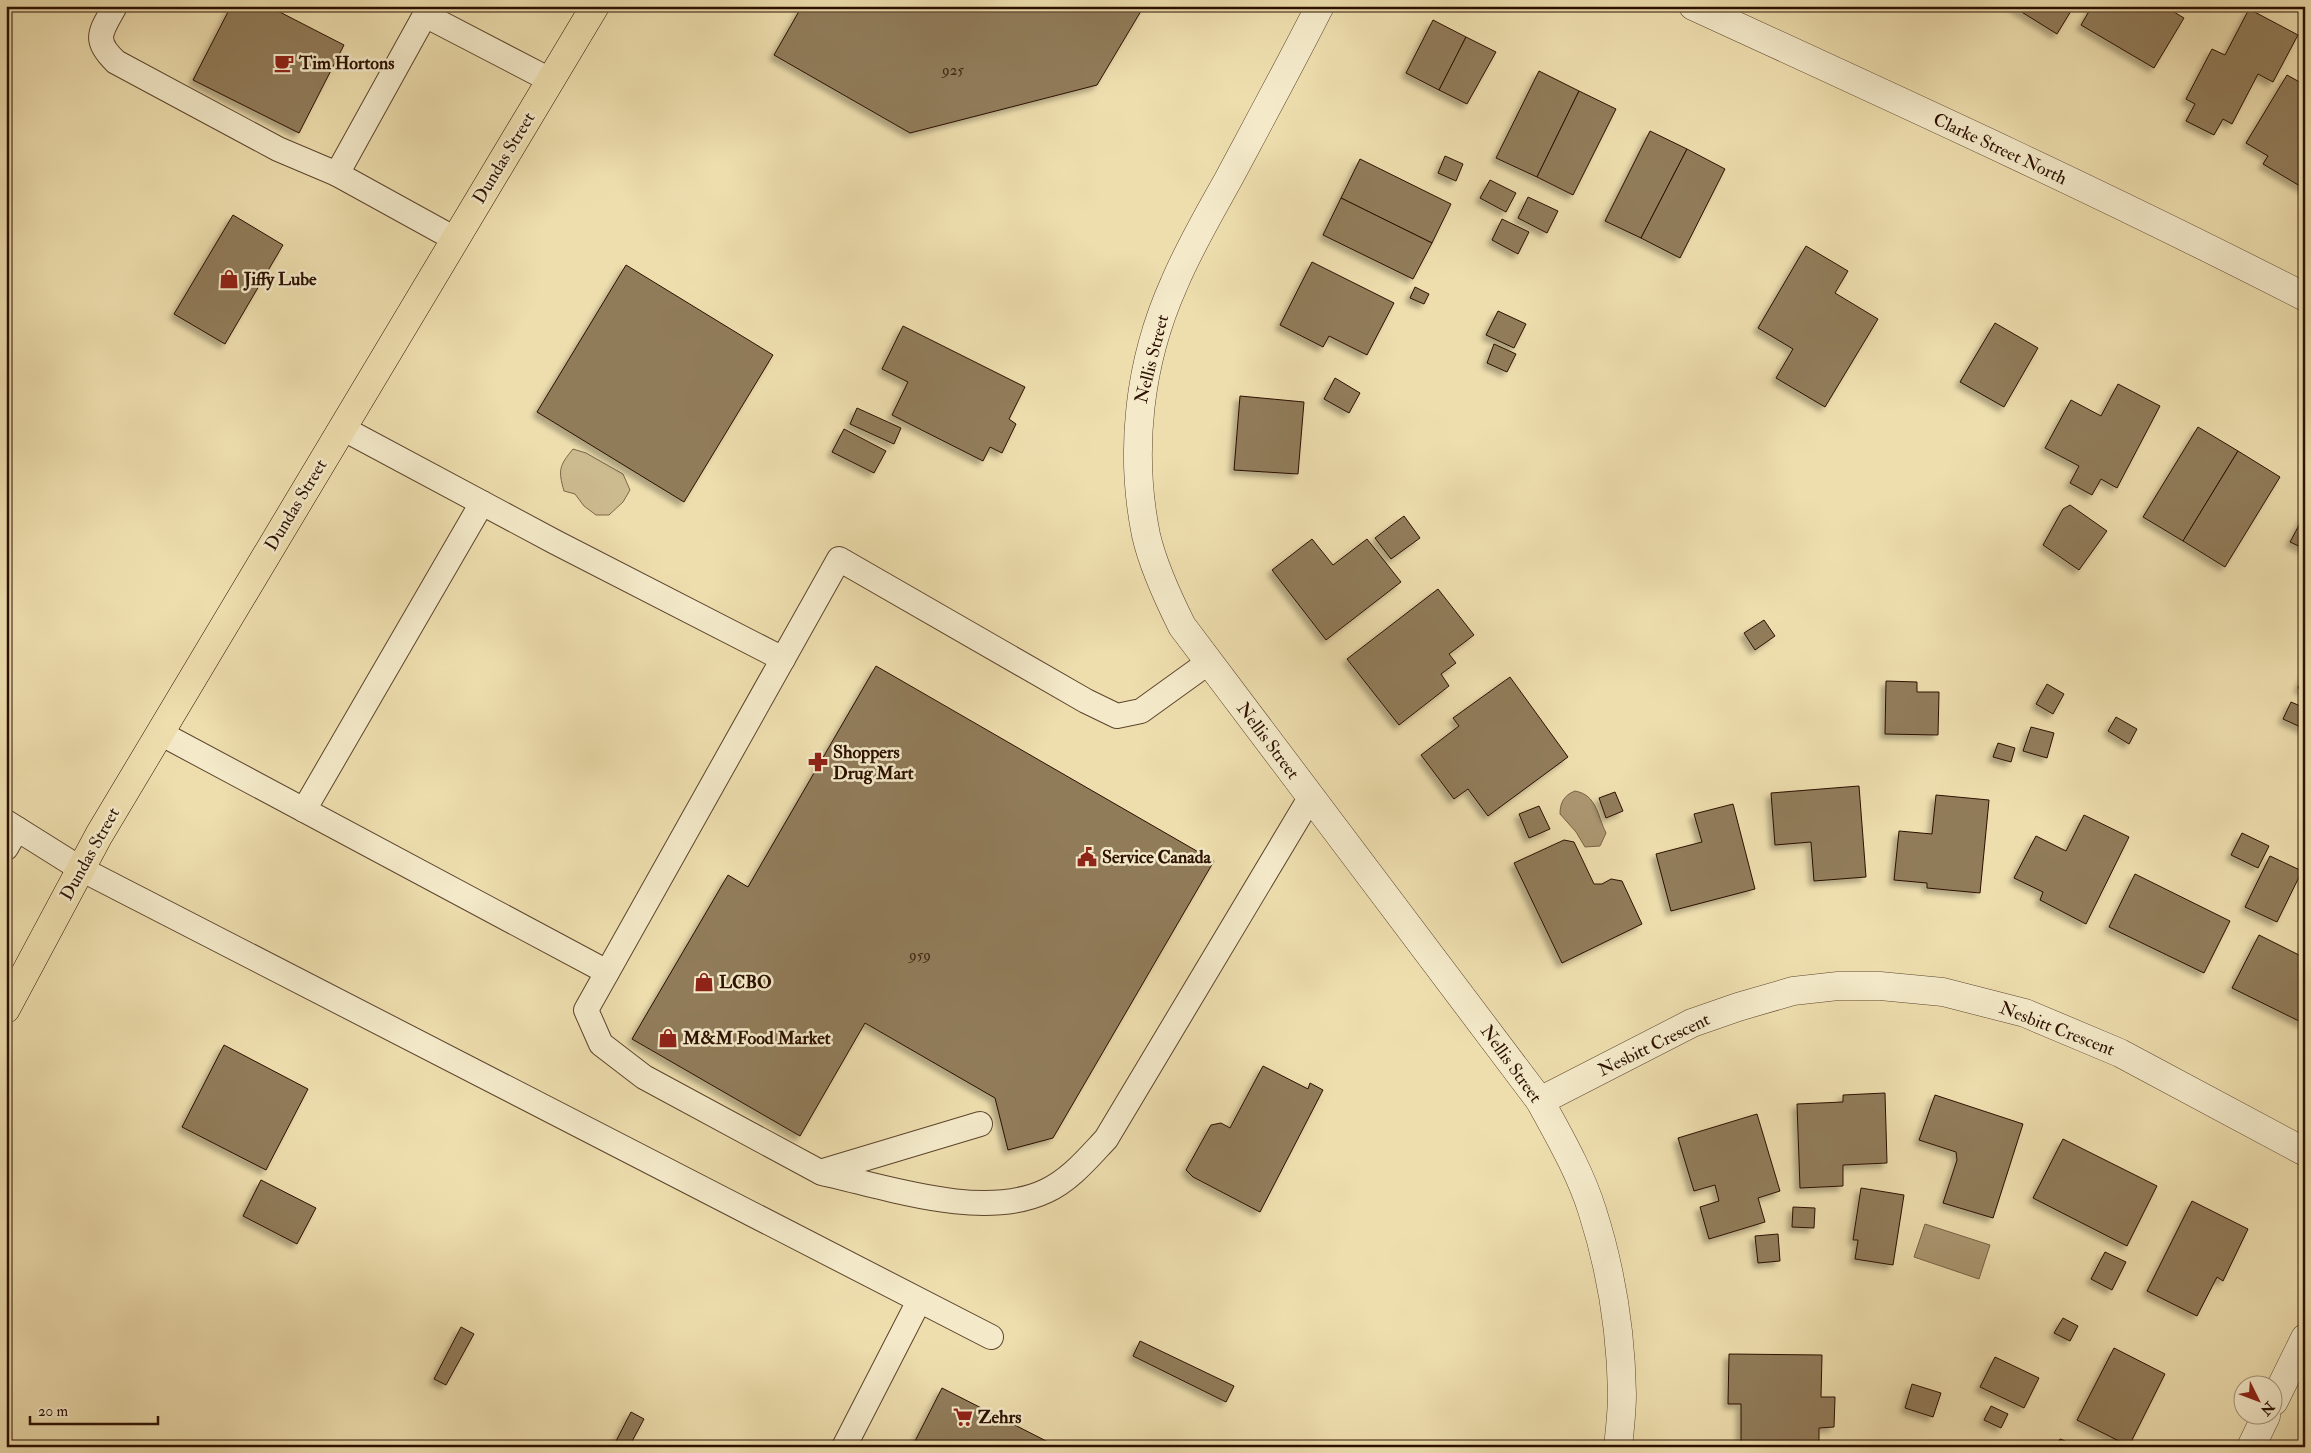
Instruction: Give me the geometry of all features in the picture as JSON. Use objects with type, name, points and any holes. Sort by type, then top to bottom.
[{"type":"main road","name":"Dundas Street","points":[[6,1009],[81,868],[160,733],[595,6]]},
{"type":"street","name":"Nellis Street","points":[[1320,6],[1173,284],[1159,323],[1140,402],[1138,453],[1146,536],[1168,599],[1182,626],[1540,1101],[1568,1152],[1592,1209],[1607,1266],[1618,1324],[1622,1388],[1618,1447]]},
{"type":"street","name":"Clarke Street North","points":[[1693,6],[2029,162],[2305,297]]},
{"type":"street","name":"Nesbitt Crescent","points":[[1540,1101],[1692,1023],[1738,1007],[1793,991],[1838,986],[1880,986],[1943,992],[2025,1014],[2120,1054],[2305,1152]]},
{"type":"street","points":[[2284,1381],[2305,1338]]},
{"type":"street","points":[[2251,1447],[2261,1426]]},
{"type":"lane","points":[[114,6],[100,36],[102,49],[116,62],[278,149],[337,174],[455,239]]},
{"type":"lane","points":[[337,174],[425,15],[550,80]]},
{"type":"lane","points":[[342,428],[554,542],[783,659]]},
{"type":"lane","points":[[304,810],[482,503]]},
{"type":"lane","points":[[1209,662],[1141,711],[1117,716],[1078,696],[839,559],[586,1010],[601,1044],[644,1077],[820,1172],[947,1201],[996,1202],[1027,1198],[1046,1191],[1074,1173],[1106,1139],[1310,798]]},
{"type":"lane","points":[[160,733],[607,972]]},
{"type":"lane","points":[[10,833],[990,1336]]},
{"type":"lane","points":[[820,1172],[980,1124]]},
{"type":"lane","points":[[844,1447],[919,1301]]},
{"type":"shaded area","points":[[573,449],[586,453],[623,474],[630,490],[623,502],[609,515],[596,515],[584,506],[575,494],[564,491],[561,468]]},
{"type":"shaded area","points":[[1575,791],[1588,797],[1595,807],[1606,833],[1600,846],[1585,847],[1576,832],[1560,814],[1563,800]]},
{"type":"shaded area","points":[[1925,1224],[1990,1245],[1979,1279],[1914,1257]]},
{"type":"building","points":[[231,6],[268,6],[344,45],[299,133],[193,80]]},
{"type":"building","points":[[802,6],[924,6],[928,8],[936,6],[1144,6],[1097,85],[910,133],[774,55]]},
{"type":"building","points":[[2012,6],[2074,6],[2057,34]]},
{"type":"building","points":[[2092,6],[2164,6],[2184,18],[2154,68],[2081,25]]},
{"type":"building","points":[[2249,9],[2298,35],[2273,82],[2258,74],[2232,124],[2223,119],[2214,135],[2186,121],[2195,104],[2186,99],[2212,49],[2225,55]]},
{"type":"building","points":[[1433,20],[1466,37],[1439,90],[1406,73]]},
{"type":"building","points":[[1466,37],[1496,52],[1467,104],[1439,90]]},
{"type":"building","points":[[1539,71],[1579,91],[1537,177],[1496,158]]},
{"type":"building","points":[[2287,75],[2305,85],[2305,189],[2263,164],[2268,156],[2246,143]]},
{"type":"building","points":[[1579,91],[1616,109],[1573,195],[1537,177]]},
{"type":"building","points":[[1650,131],[1687,149],[1641,238],[1605,221]]},
{"type":"building","points":[[1687,149],[1725,169],[1680,258],[1641,238]]},
{"type":"building","points":[[1445,156],[1463,164],[1456,181],[1438,173]]},
{"type":"building","points":[[1360,159],[1451,204],[1432,243],[1341,198]]},
{"type":"building","points":[[1490,180],[1516,193],[1506,212],[1480,198]]},
{"type":"building","points":[[1528,197],[1558,211],[1547,233],[1518,218]]},
{"type":"building","points":[[1341,198],[1432,243],[1413,279],[1323,235]]},
{"type":"building","name":"Jiffy Lube","points":[[233,215],[283,245],[225,344],[174,314]]},
{"type":"building","points":[[1502,219],[1529,232],[1518,254],[1492,240]]},
{"type":"building","points":[[1806,246],[1848,271],[1835,293],[1878,319],[1825,407],[1776,378],[1793,349],[1758,328]]},
{"type":"building","points":[[1312,262],[1394,303],[1367,355],[1329,336],[1323,347],[1280,325]]},
{"type":"building","points":[[626,265],[773,355],[684,502],[537,412]]},
{"type":"building","points":[[1415,287],[1429,294],[1424,304],[1410,298]]},
{"type":"building","points":[[1498,311],[1526,324],[1514,348],[1486,335]]},
{"type":"building","points":[[1995,323],[2038,348],[2004,407],[1960,382]]},
{"type":"building","points":[[903,326],[1025,387],[1009,419],[1016,424],[1002,453],[990,447],[983,461],[892,415],[908,382],[882,369]]},
{"type":"building","points":[[1494,344],[1516,354],[1507,372],[1487,363]]},
{"type":"building","points":[[1335,378],[1360,393],[1349,413],[1324,399]]},
{"type":"building","points":[[2118,384],[2160,406],[2117,488],[2101,479],[2092,495],[2070,483],[2079,466],[2045,448],[2071,400],[2101,416]]},
{"type":"building","points":[[1240,396],[1304,402],[1298,474],[1234,470]]},
{"type":"building","points":[[857,408],[901,428],[894,444],[850,424]]},
{"type":"building","points":[[2198,427],[2238,451],[2183,541],[2143,517]]},
{"type":"building","points":[[844,429],[886,451],[874,473],[832,452]]},
{"type":"building","points":[[2238,451],[2280,477],[2225,567],[2183,541]]},
{"type":"building","points":[[2070,505],[2107,531],[2079,570],[2043,545],[2063,509]]},
{"type":"building","points":[[2305,514],[2305,549],[2290,542]]},
{"type":"building","points":[[1404,516],[1420,538],[1391,559],[1375,538]]},
{"type":"building","points":[[1312,539],[1333,565],[1367,539],[1401,582],[1326,640],[1272,570]]},
{"type":"building","points":[[1438,589],[1474,635],[1449,654],[1456,663],[1441,674],[1449,686],[1399,725],[1347,659]]},
{"type":"building","points":[[1764,620],[1775,636],[1755,650],[1744,633]]},
{"type":"building","points":[[876,666],[1214,861],[1053,1138],[1008,1150],[995,1098],[865,1023],[800,1136],[632,1039],[728,875],[748,887]]},
{"type":"building","points":[[2305,674],[2305,691],[2298,688]]},
{"type":"building","points":[[1510,677],[1568,757],[1488,816],[1468,789],[1454,799],[1421,755],[1459,726],[1453,718]]},
{"type":"building","points":[[1886,681],[1917,682],[1917,692],[1939,692],[1938,735],[1885,734]]},
{"type":"building","points":[[2047,684],[2064,694],[2053,714],[2036,704]]},
{"type":"building","points":[[2291,702],[2305,708],[2305,729],[2283,719]]},
{"type":"building","points":[[2116,717],[2137,729],[2129,744],[2108,731]]},
{"type":"building","points":[[2031,727],[2054,733],[2047,758],[2023,751]]},
{"type":"building","points":[[1998,743],[2015,748],[2011,762],[1993,757]]},
{"type":"building","points":[[1859,786],[1866,877],[1814,881],[1811,842],[1775,845],[1771,793]]},
{"type":"building","points":[[1615,792],[1623,811],[1606,818],[1599,798]]},
{"type":"building","points":[[1936,795],[1989,800],[1980,893],[1927,888],[1927,883],[1894,880],[1899,831],[1932,834]]},
{"type":"building","points":[[1733,804],[1755,889],[1671,911],[1656,854],[1702,842],[1694,814]]},
{"type":"building","points":[[1539,806],[1550,829],[1529,838],[1519,814]]},
{"type":"building","points":[[2084,815],[2129,837],[2086,924],[2040,900],[2043,892],[2014,878],[2036,836],[2066,851]]},
{"type":"building","points":[[2242,833],[2269,846],[2258,868],[2231,855]]},
{"type":"building","points":[[1564,840],[1574,842],[1594,884],[1602,884],[1611,879],[1622,881],[1642,924],[1562,963],[1514,863]]},
{"type":"building","points":[[2270,856],[2302,871],[2277,922],[2245,907]]},
{"type":"building","points":[[2135,874],[2230,921],[2204,973],[2109,927]]},
{"type":"building","points":[[2259,935],[2305,958],[2305,1024],[2232,988]]},
{"type":"building","points":[[224,1045],[308,1089],[266,1170],[182,1127]]},
{"type":"building","points":[[1263,1066],[1308,1089],[1310,1083],[1323,1090],[1260,1212],[1193,1177],[1186,1170],[1211,1125],[1221,1123],[1230,1128]]},
{"type":"building","points":[[1885,1093],[1887,1163],[1843,1165],[1843,1186],[1800,1188],[1797,1104],[1843,1102],[1843,1095]]},
{"type":"building","points":[[1935,1095],[2023,1124],[1993,1218],[1943,1203],[1957,1160],[1956,1152],[1919,1140]]},
{"type":"building","points":[[1757,1114],[1780,1191],[1758,1198],[1765,1222],[1709,1239],[1700,1207],[1719,1201],[1715,1185],[1694,1191],[1678,1138]]},
{"type":"building","points":[[2063,1139],[2157,1186],[2127,1246],[2033,1198]]},
{"type":"building","points":[[261,1180],[316,1208],[297,1244],[243,1216]]},
{"type":"building","points":[[1861,1188],[1904,1195],[1893,1265],[1855,1259],[1858,1240],[1853,1240]]},
{"type":"building","points":[[2192,1201],[2248,1229],[2223,1281],[2217,1277],[2197,1316],[2147,1291]]},
{"type":"building","points":[[1793,1207],[1815,1208],[1814,1228],[1792,1227]]},
{"type":"building","points":[[1778,1234],[1780,1261],[1758,1263],[1755,1236]]},
{"type":"building","points":[[2105,1252],[2126,1262],[2112,1290],[2091,1279]]},
{"type":"building","points":[[2063,1318],[2078,1326],[2070,1341],[2054,1333]]},
{"type":"building","points":[[461,1327],[474,1334],[446,1385],[434,1379]]},
{"type":"building","points":[[1140,1341],[1234,1386],[1226,1402],[1133,1356]]},
{"type":"building","points":[[2114,1348],[2165,1374],[2129,1446],[2077,1420]]},
{"type":"building","points":[[1729,1354],[1822,1355],[1821,1397],[1835,1397],[1834,1427],[1819,1428],[1819,1447],[1741,1447],[1741,1404],[1728,1404]]},
{"type":"building","points":[[1995,1357],[2039,1378],[2024,1408],[1980,1387]]},
{"type":"building","points":[[1912,1384],[1941,1393],[1933,1417],[1905,1408]]},
{"type":"building","name":"Zehrs","points":[[942,1388],[1058,1447],[912,1447]]},
{"type":"building","points":[[1991,1406],[2008,1414],[2001,1428],[1984,1420]]},
{"type":"building","points":[[631,1412],[644,1419],[629,1447],[613,1447]]},
{"type":"building","points":[[2060,1439],[2063,1440],[2076,1447],[2056,1447]]},
{"type":"place","name":"Tim Hortons","points":[[284,63]]},
{"type":"place","name":"Jiffy Lube","points":[[229,279]]},
{"type":"place","name":"Shoppers Drug Mart","points":[[818,762]]},
{"type":"place","name":"Service Canada","points":[[1087,857]]},
{"type":"place","name":"LCBO","points":[[704,982]]},
{"type":"place","name":"M&M Food Market","points":[[668,1038]]},
{"type":"place","name":"Zehrs","points":[[963,1417]]}]
